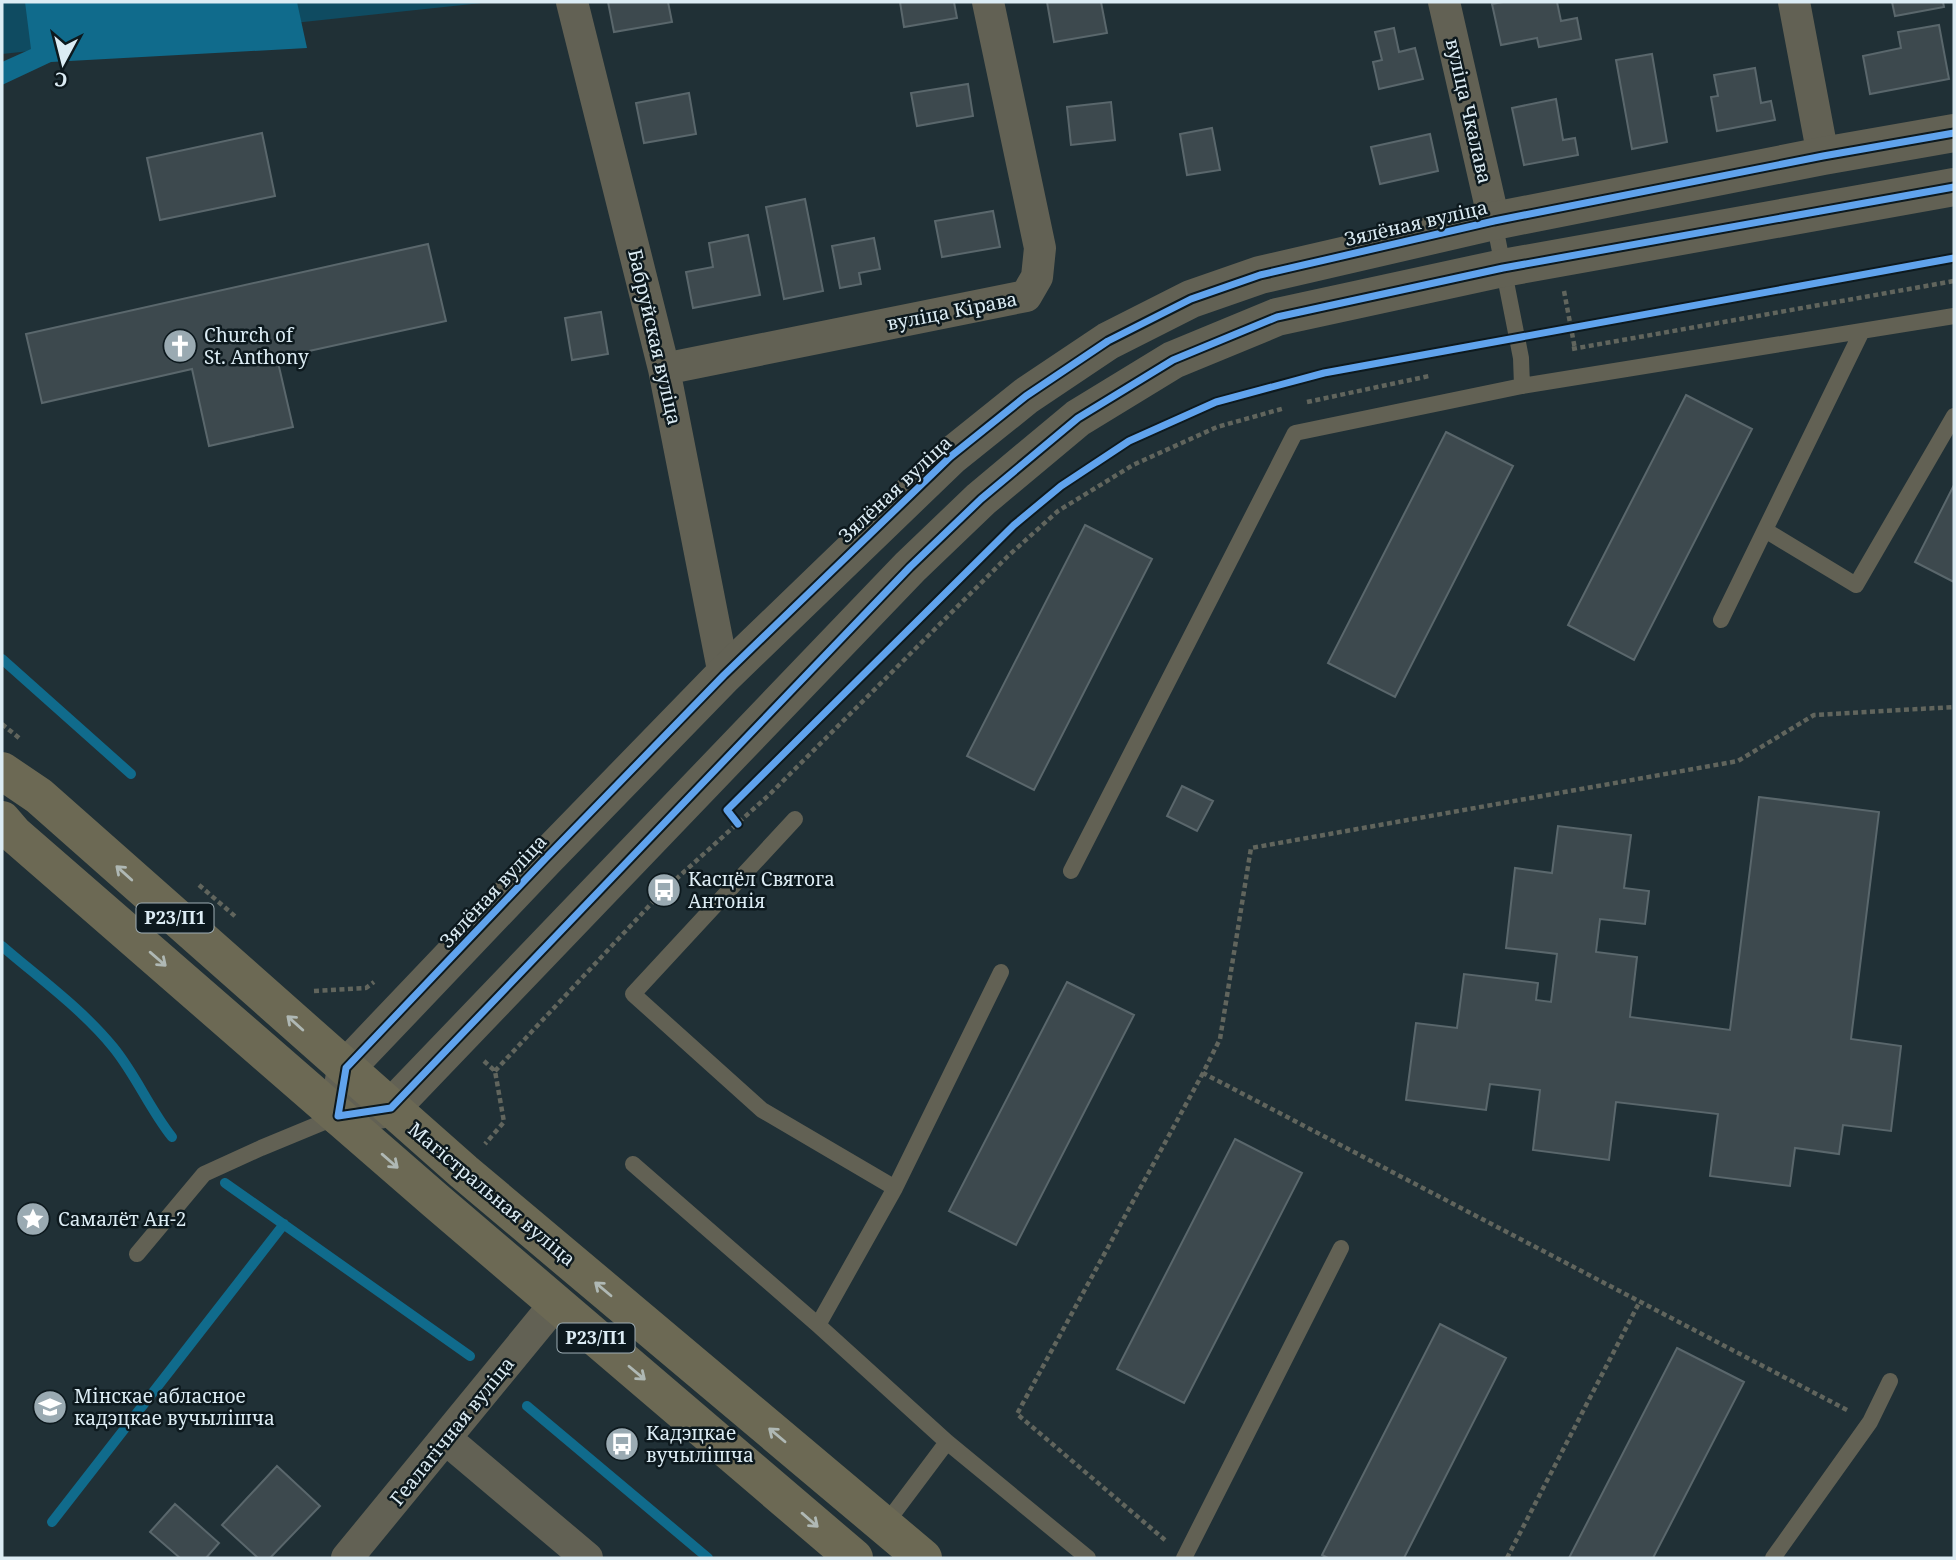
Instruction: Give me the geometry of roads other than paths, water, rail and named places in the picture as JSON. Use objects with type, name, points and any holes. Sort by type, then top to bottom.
[{"type":"main road","name":"Магістральная вуліца","points":[[2,771],[39,796],[391,1108],[923,1558]]},
{"type":"main road","name":"Магістральная вуліца","points":[[2,820],[14,834],[338,1116],[854,1558]]},
{"type":"street","name":"Бабруйская вуліца","points":[[572,2],[664,369],[724,675]]},
{"type":"street","name":"вуліца Кірава","points":[[664,369],[1026,296],[1037,276],[1040,248],[988,2]]},
{"type":"street","name":"вуліца Чкалава","points":[[1444,2],[1494,221]]},
{"type":"street","points":[[1794,2],[1823,156]]},
{"type":"street","name":"Зялёная вуліца","points":[[346,1068],[724,675],[950,457],[1026,396],[1108,341],[1191,299],[1260,275],[1494,221],[1954,133]]},
{"type":"street","points":[[346,1068],[338,1116],[391,1108],[910,567],[981,499],[1077,418],[1173,360],[1277,317],[1503,268],[1954,187]]},
{"type":"street","name":"Геалагічная вуліца","points":[[347,1558],[556,1303]]},
{"type":"street","points":[[446,1439],[587,1558]]},
{"type":"lane","points":[[1494,221],[1521,358],[1522,386]]},
{"type":"lane","points":[[1071,871],[1295,433],[1522,386],[1954,316]]},
{"type":"lane","points":[[1721,621],[1862,331]]},
{"type":"lane","points":[[1765,530],[1856,585],[1954,416]]},
{"type":"lane","points":[[795,819],[633,994],[762,1110],[895,1188]]},
{"type":"lane","points":[[818,1325],[895,1188],[1001,972]]},
{"type":"lane","points":[[137,1254],[204,1174],[338,1116]]},
{"type":"lane","points":[[633,1164],[947,1442],[1088,1558]]},
{"type":"lane","points":[[1184,1558],[1341,1248]]},
{"type":"lane","points":[[1773,1558],[1870,1422],[1890,1381]]},
{"type":"lane","points":[[884,1526],[947,1442]]},
{"type":"waterway","points":[[2,659],[131,774]]},
{"type":"waterway","points":[[2,946],[101,1033],[121,1058],[172,1137]]},
{"type":"waterway","points":[[225,1183],[470,1356]]},
{"type":"waterway","points":[[52,1522],[284,1224]]},
{"type":"waterway","points":[[527,1406],[708,1558]]},
{"type":"place","name":"Church of St. Anthony","points":[[180,346]]},
{"type":"place","name":"Касцёл Святога Антонія","points":[[664,890]]},
{"type":"place","name":"Самалёт Ан-2","points":[[33,1219]]},
{"type":"place","name":"Мінскае абласное кадэцкае вучылішча","points":[[50,1407]]},
{"type":"place","name":"Кадэцкае вучылішча","points":[[622,1444]]}]
